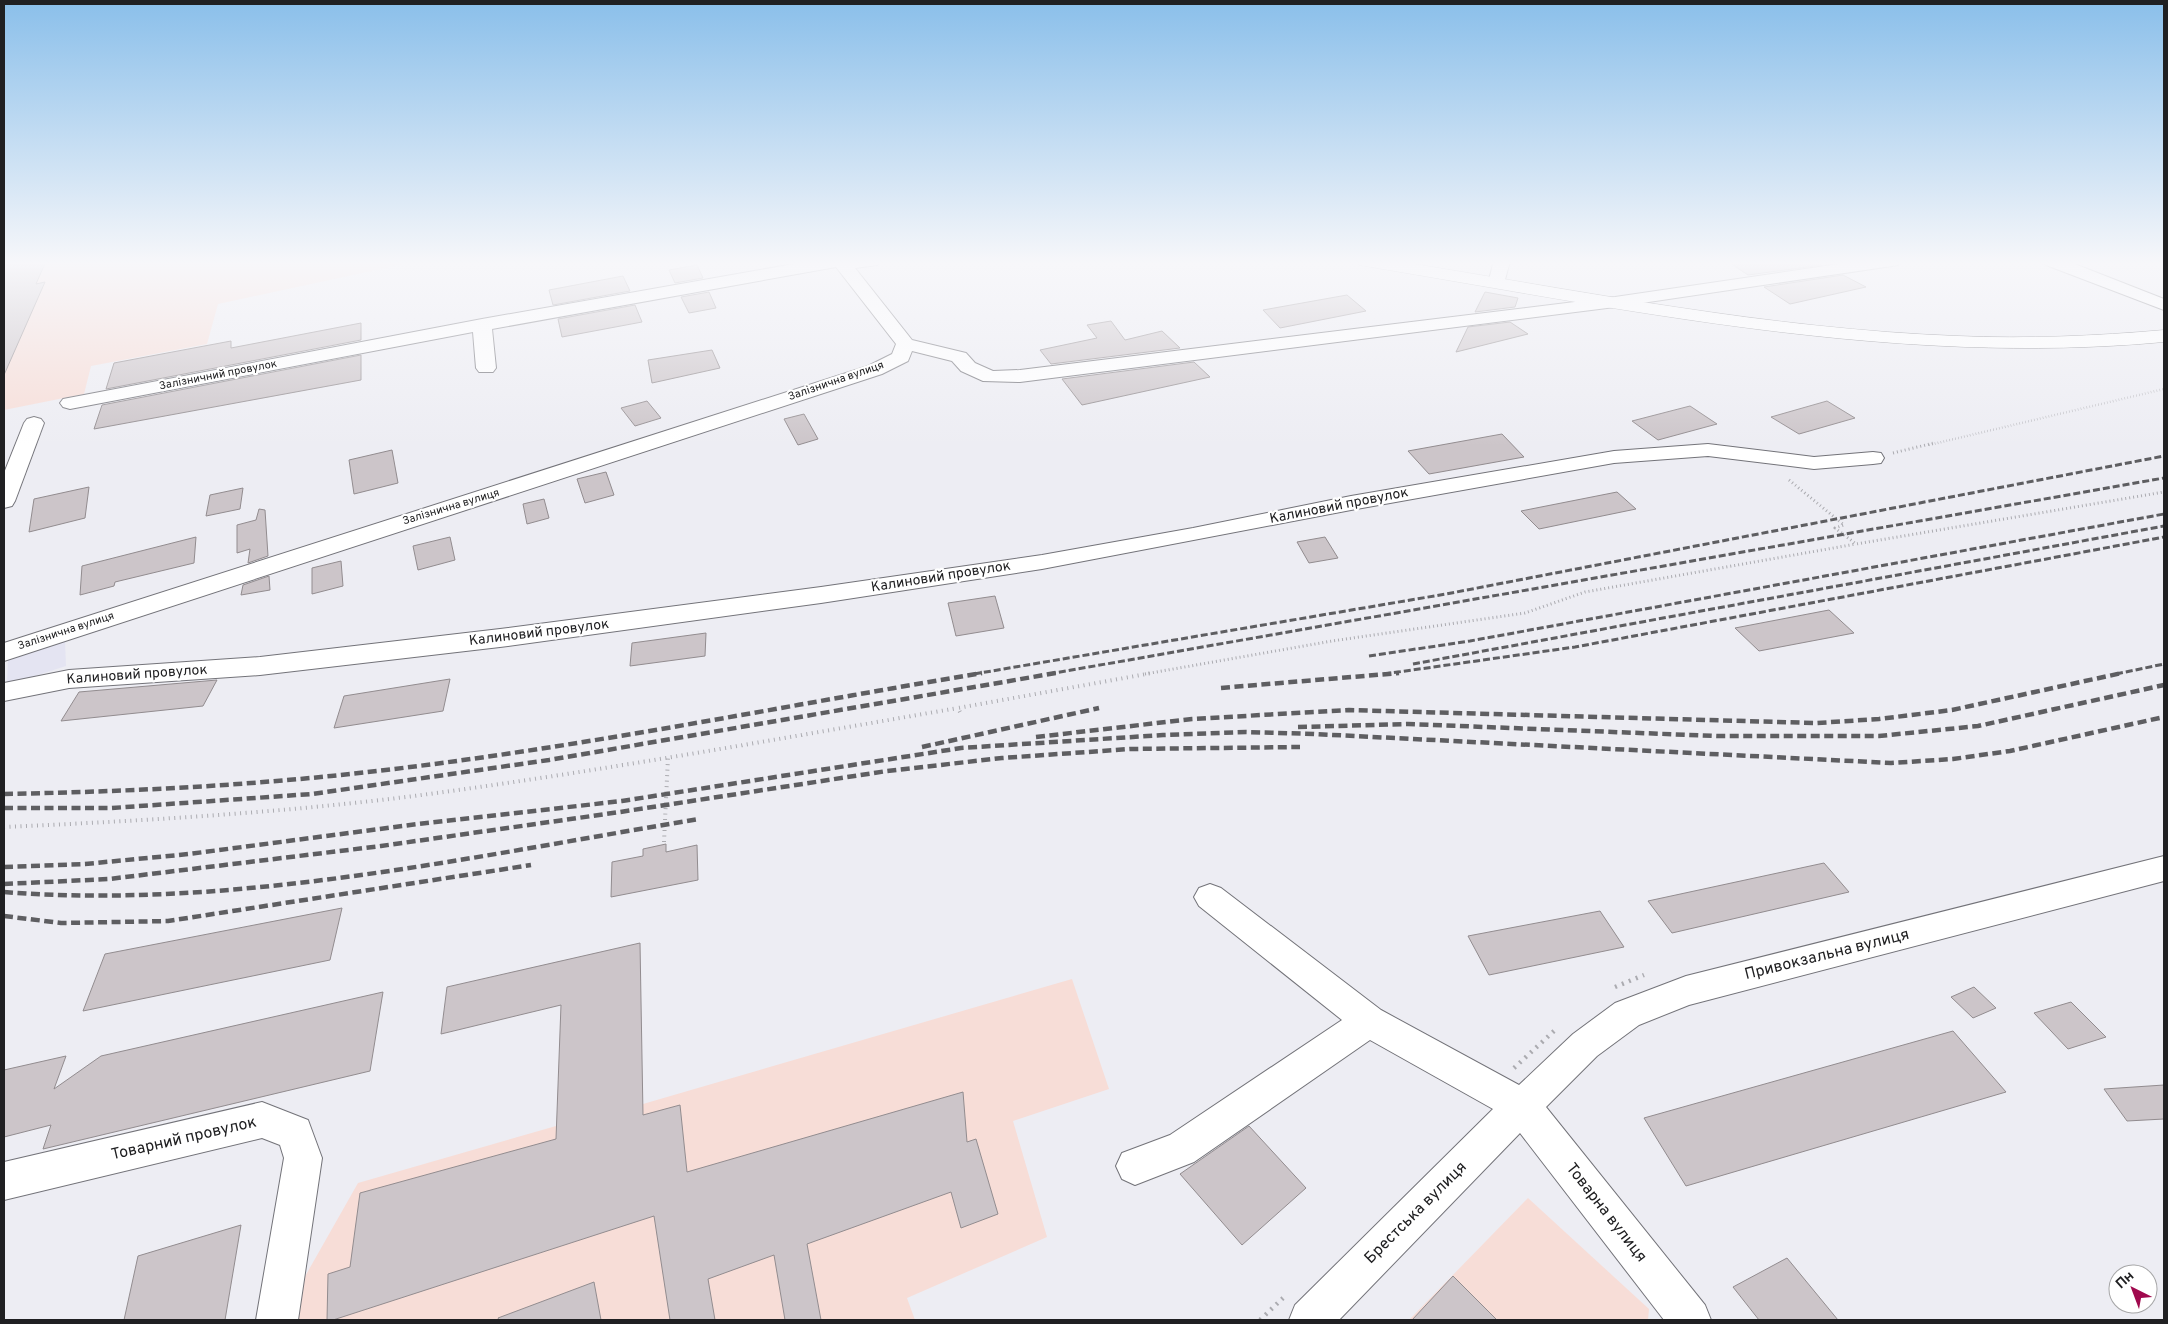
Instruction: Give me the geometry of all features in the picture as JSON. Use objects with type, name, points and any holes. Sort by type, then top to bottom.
[{"type":"main road","points":[[1751,323],[1785,328],[1915,340],[2035,343],[2164,336]]},
{"type":"street","name":"Залізничний провулок","points":[[70,403],[495,323]]},
{"type":"street","points":[[888,323],[905,344],[959,357],[968,367],[990,377],[1020,376],[1448,323]]},
{"type":"street","points":[[482,325],[486,368]]},
{"type":"street","name":"Залізнична вулиця","points":[[4,652],[332,544],[630,451],[875,370],[901,357],[905,344]]},
{"type":"street","points":[[4,501],[34,423]]},
{"type":"street","name":"Калиновий провулок","points":[[4,692],[69,679],[260,666],[491,639],[830,594],[1051,560],[1193,535],[1351,503],[1614,457],[1708,450],[1814,463],[1873,458]]},
{"type":"street","name":"Привокзальна вулиця","points":[[1522,1106],[1585,1046],[1627,1014],[1686,991],[2164,868]]},
{"type":"street","points":[[1210,897],[1369,1020],[1522,1106]]},
{"type":"street","points":[[1134,1166],[1181,1148],[1369,1020]]},
{"type":"street","name":"Брестська вулиця","points":[[1310,1320],[1522,1106]]},
{"type":"street","name":"Товарна вулиця","points":[[1522,1106],[1690,1320]]},
{"type":"street","name":"Товарний провулок","points":[[4,1181],[262,1120],[295,1133],[303,1158],[277,1320]]},
{"type":"path","points":[[1873,458],[2164,390]]},
{"type":"path","points":[[1756,456],[1806,492],[1844,525],[1835,528],[1856,544]]},
{"type":"path","points":[[4,827],[164,820],[413,796],[668,757],[959,710],[1332,642],[1507,616],[1547,606],[1569,596],[1584,592],[2164,492]]},
{"type":"path","points":[[664,842],[668,757]]},
{"type":"shaded area","points":[[4,323],[213,323],[207,344],[91,366],[84,394],[4,410]]},
{"type":"shaded area","points":[[65,641],[66,666],[7,685],[8,659]]},
{"type":"shaded area","points":[[1072,979],[1109,1089],[1013,1121],[1047,1237],[907,1298],[915,1320],[297,1320],[303,1280],[358,1183],[556,1126],[643,1104]]},
{"type":"shaded area","points":[[1528,1198],[1649,1309],[1648,1320],[1409,1320]]},
{"type":"building","points":[[4,323],[27,323],[4,375]]},
{"type":"building","points":[[361,323],[361,340],[106,389],[114,363],[231,341],[231,348]]},
{"type":"building","points":[[559,323],[638,323],[562,337]]},
{"type":"building","points":[[1112,323],[1125,340],[1162,331],[1180,348],[1051,364],[1040,350],[1097,338],[1087,325]]},
{"type":"building","points":[[1275,323],[1306,323],[1280,328]]},
{"type":"building","points":[[1511,323],[1528,334],[1456,352],[1468,327]]},
{"type":"building","points":[[712,350],[720,368],[652,383],[648,360]]},
{"type":"building","points":[[361,355],[361,380],[94,429],[102,405]]},
{"type":"building","points":[[1194,362],[1210,377],[1082,405],[1062,379]]},
{"type":"building","points":[[647,401],[661,418],[635,426],[621,408]]},
{"type":"building","points":[[1827,401],[1855,418],[1799,434],[1771,417]]},
{"type":"building","points":[[1690,406],[1717,424],[1658,440],[1632,421]]},
{"type":"building","points":[[804,414],[818,439],[798,445],[784,419]]},
{"type":"building","points":[[1502,434],[1524,457],[1429,474],[1408,451]]},
{"type":"building","points":[[392,450],[398,483],[354,494],[349,460]]},
{"type":"building","points":[[606,472],[614,495],[585,503],[577,479]]},
{"type":"building","points":[[89,487],[85,518],[29,532],[34,499]]},
{"type":"building","points":[[243,488],[240,509],[206,516],[210,495]]},
{"type":"building","points":[[1617,492],[1636,509],[1539,529],[1521,511]]},
{"type":"building","points":[[544,499],[549,518],[527,524],[523,504]]},
{"type":"building","points":[[259,509],[265,510],[268,556],[248,563],[250,549],[237,553],[237,525],[256,520]]},
{"type":"building","points":[[196,537],[194,563],[115,582],[114,586],[80,595],[82,566]]},
{"type":"building","points":[[450,537],[455,560],[418,570],[413,546]]},
{"type":"building","points":[[1325,537],[1338,558],[1309,563],[1297,542]]},
{"type":"building","points":[[341,561],[343,586],[312,594],[312,568]]},
{"type":"building","points":[[269,576],[270,590],[241,595],[243,585]]},
{"type":"building","points":[[995,596],[1004,628],[956,636],[948,603]]},
{"type":"building","points":[[1829,610],[1854,633],[1759,651],[1735,628]]},
{"type":"building","points":[[706,633],[705,656],[630,666],[632,643]]},
{"type":"building","points":[[450,679],[443,711],[334,728],[344,696]]},
{"type":"building","points":[[217,680],[203,706],[61,721],[79,692]]},
{"type":"building","points":[[666,844],[666,852],[697,845],[698,880],[611,897],[612,862],[643,856],[643,849]]},
{"type":"building","points":[[1824,863],[1849,892],[1672,933],[1648,901]]},
{"type":"building","points":[[342,908],[330,960],[83,1011],[105,954]]},
{"type":"building","points":[[1600,911],[1624,947],[1489,975],[1468,936]]},
{"type":"building","points":[[640,943],[643,1115],[680,1105],[687,1172],[963,1092],[967,1142],[976,1139],[998,1214],[961,1228],[951,1192],[807,1244],[821,1320],[785,1320],[774,1255],[708,1279],[715,1320],[670,1320],[654,1216],[333,1320],[327,1320],[328,1274],[350,1267],[360,1193],[556,1139],[561,1005],[441,1034],[447,987]]},
{"type":"building","points":[[1974,987],[1996,1008],[1973,1018],[1951,997]]},
{"type":"building","points":[[383,992],[370,1071],[43,1149],[51,1125],[4,1137],[4,1070],[66,1056],[54,1089],[101,1056]]},
{"type":"building","points":[[2071,1002],[2106,1037],[2068,1049],[2034,1013]]},
{"type":"building","points":[[1953,1031],[2006,1092],[1686,1186],[1644,1118]]},
{"type":"building","points":[[2164,1085],[2164,1119],[2127,1121],[2104,1089]]},
{"type":"building","points":[[1249,1126],[1306,1188],[1242,1245],[1180,1174]]},
{"type":"building","points":[[241,1225],[225,1320],[124,1320],[138,1256]]},
{"type":"building","points":[[1787,1258],[1838,1320],[1759,1320],[1733,1287]]},
{"type":"building","points":[[1453,1276],[1497,1320],[1412,1320]]},
{"type":"building","points":[[594,1282],[601,1320],[499,1320],[498,1318]]},
{"type":"railway","points":[[974,674],[1446,594],[2164,456]]},
{"type":"railway","points":[[1049,674],[2164,478]]},
{"type":"railway","points":[[1369,656],[1470,641],[2164,514]]},
{"type":"railway","points":[[1413,664],[2164,526]]},
{"type":"railway","points":[[1384,674],[1575,647],[2164,537]]},
{"type":"railway","points":[[2116,674],[2164,664]]},
{"type":"railway","points":[[4,794],[208,786],[290,780],[413,767],[657,730],[982,673]]},
{"type":"railway","points":[[4,808],[112,808],[312,794],[549,760],[1056,673]]},
{"type":"railway","points":[[1221,688],[1399,673]]},
{"type":"railway","points":[[1036,737],[1192,719],[1349,710],[1817,723],[1879,719],[1952,710],[2122,673]]},
{"type":"railway","points":[[1298,727],[1408,724],[1717,736],[1879,736],[1978,726],[2164,685]]},
{"type":"railway","points":[[922,747],[1099,708]]},
{"type":"railway","points":[[4,867],[85,864],[189,854],[418,824],[622,801],[961,748],[1163,735],[1246,732],[1891,763],[1953,759],[2010,751],[2164,717]]},
{"type":"railway","points":[[4,884],[109,879],[381,846],[887,771],[1002,758],[1130,749],[1300,747]]},
{"type":"railway","points":[[4,892],[91,896],[265,887],[440,863],[699,819]]},
{"type":"railway","points":[[4,916],[61,923],[168,921],[531,865]]}]
